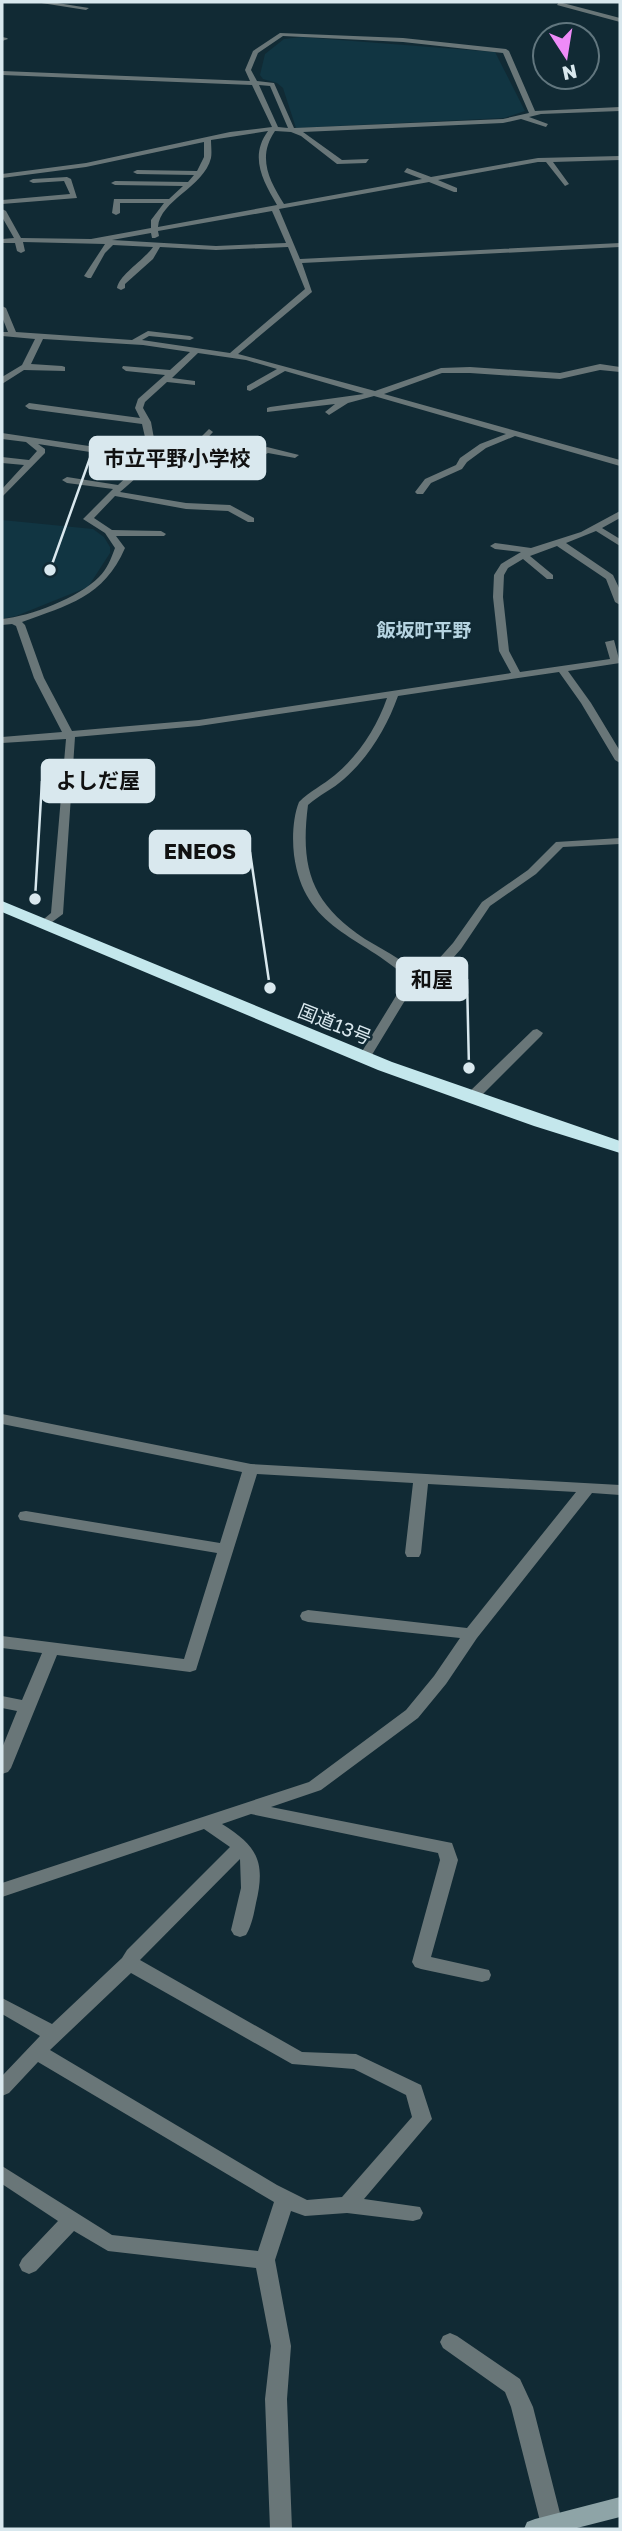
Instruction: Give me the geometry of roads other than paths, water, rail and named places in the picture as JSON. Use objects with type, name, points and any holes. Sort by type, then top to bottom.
[{"type":"highway","name":"国道13号","points":[[2,906],[364,1058],[620,1147]]},
{"type":"street","points":[[38,2],[86,8]]},
{"type":"street","points":[[559,4],[620,20]]},
{"type":"street","points":[[231,356],[309,289],[261,168],[260,157],[275,127],[248,70],[255,52],[282,34],[433,43],[506,51],[532,113]]},
{"type":"street","points":[[2,73],[271,84],[292,130],[307,137],[340,162],[366,161]]},
{"type":"street","points":[[2,176],[56,170],[207,139],[271,131],[503,121],[532,113],[620,109]]},
{"type":"street","points":[[523,117],[545,125]]},
{"type":"street","points":[[121,288],[121,283],[150,257],[156,245],[156,216],[191,184],[199,173],[208,157],[207,139]]},
{"type":"street","points":[[93,241],[547,159],[620,158]]},
{"type":"street","points":[[547,159],[565,184]]},
{"type":"street","points":[[407,170],[454,190]]},
{"type":"street","points":[[137,172],[199,173]]},
{"type":"street","points":[[2,184],[67,179],[74,196],[2,202]]},
{"type":"street","points":[[115,183],[191,184]]},
{"type":"street","points":[[116,213],[117,201],[173,201]]},
{"type":"street","points":[[2,211],[18,239],[20,251]]},
{"type":"street","points":[[2,242],[18,239],[93,241],[216,248],[290,244]]},
{"type":"street","points":[[88,276],[102,252],[112,242]]},
{"type":"street","points":[[297,261],[620,245]]},
{"type":"street","points":[[2,308],[13,334]]},
{"type":"street","points":[[134,342],[148,333],[190,338]]},
{"type":"street","points":[[2,334],[134,342],[231,356],[285,368],[620,463]]},
{"type":"street","points":[[26,366],[41,335]]},
{"type":"street","points":[[2,622],[14,621],[83,595],[97,586],[117,558],[120,548],[110,533],[88,519],[116,490],[145,468],[151,450],[147,422],[139,405],[197,350]]},
{"type":"street","points":[[2,382],[7,371],[26,366],[62,369]]},
{"type":"street","points":[[270,410],[348,400],[441,371],[470,370],[561,376],[600,367],[620,369]]},
{"type":"street","points":[[126,368],[192,383]]},
{"type":"street","points":[[250,388],[285,368]]},
{"type":"street","points":[[329,412],[348,400]]},
{"type":"street","points":[[29,406],[147,422]]},
{"type":"street","points":[[194,448],[209,432]]},
{"type":"street","points":[[420,492],[428,481],[459,467],[463,460],[483,446],[513,434]]},
{"type":"street","points":[[2,436],[129,455],[151,450],[194,448],[258,455],[274,450],[296,455]]},
{"type":"street","points":[[2,494],[6,485],[41,452],[30,442],[31,439]]},
{"type":"street","points":[[2,460],[31,463]]},
{"type":"street","points":[[67,480],[106,484],[116,490],[186,506],[230,508],[251,520]]},
{"type":"street","points":[[517,675],[504,651],[498,580],[504,566],[620,514]]},
{"type":"street","points":[[595,527],[620,544]]},
{"type":"street","points":[[110,533],[162,534]]},
{"type":"street","points":[[559,543],[610,577],[620,602]]},
{"type":"street","points":[[495,546],[528,553],[550,577]]},
{"type":"street","points":[[14,621],[20,625],[39,678],[70,735],[57,914],[44,924]]},
{"type":"street","points":[[610,642],[612,655],[618,660]]},
{"type":"street","points":[[2,740],[200,723],[618,660]]},
{"type":"street","points":[[561,668],[585,701],[620,760]]},
{"type":"street","points":[[394,694],[387,714],[360,755],[344,774],[303,804],[298,853],[303,877],[319,904],[342,928],[403,966],[413,977]]},
{"type":"street","points":[[364,1058],[413,977],[424,975],[447,959],[486,904],[533,872],[561,844],[620,841]]},
{"type":"street","points":[[472,1097],[537,1033]]},
{"type":"street","points":[[2,1419],[251,1469],[620,1490]]},
{"type":"street","points":[[2,1642],[190,1666],[251,1469]]},
{"type":"street","points":[[413,1553],[421,1478]]},
{"type":"street","points":[[2,1890],[315,1786],[412,1714],[440,1680],[471,1634],[588,1488]]},
{"type":"street","points":[[26,1516],[226,1549]]},
{"type":"street","points":[[308,1616],[471,1634]]},
{"type":"street","points":[[2,1768],[52,1648]]},
{"type":"street","points":[[2,1702],[28,1707]]},
{"type":"street","points":[[252,1808],[446,1848],[449,1860],[421,1962],[482,1975]]},
{"type":"street","points":[[208,1823],[241,1847],[249,1859],[251,1871],[240,1930]]},
{"type":"street","points":[[2,2088],[53,2034],[129,1963],[133,1955],[241,1847]]},
{"type":"street","points":[[129,1963],[299,2059],[356,2062],[414,2090],[422,2119],[347,2205]]},
{"type":"street","points":[[2,2005],[53,2034]]},
{"type":"street","points":[[36,2051],[285,2199],[305,2208],[347,2205],[413,2213]]},
{"type":"street","points":[[2,2174],[108,2243],[265,2260]]},
{"type":"street","points":[[281,2529],[276,2399],[281,2346],[265,2260],[285,2199]]},
{"type":"street","points":[[29,2264],[73,2220]]},
{"type":"street","points":[[450,2342],[513,2386],[522,2406],[544,2527],[620,2507]]},
{"type":"place","name":"市立平野小学校","points":[[50,570]]},
{"type":"place","name":"よしだ屋","points":[[35,899]]},
{"type":"place","name":"ENEOS","points":[[270,988]]},
{"type":"place","name":"和屋","points":[[469,1068]]},
{"type":"district","name":"飯坂町平野","points":[[424,630]]}]
